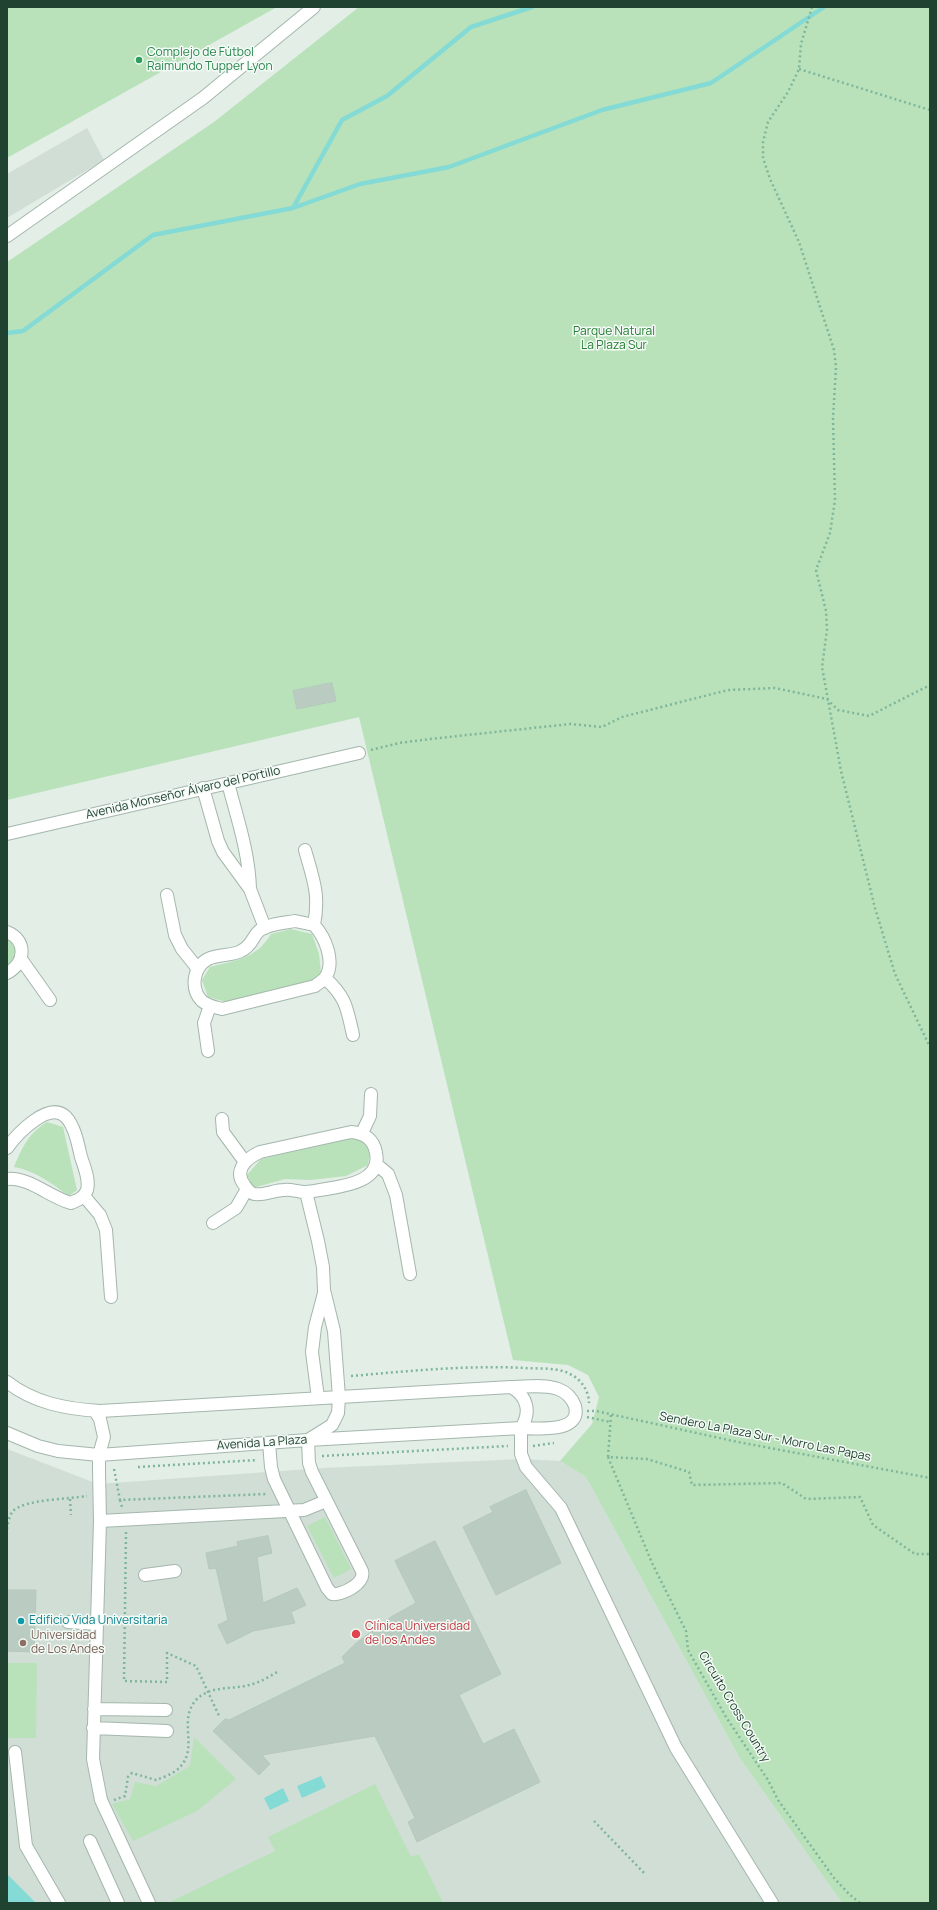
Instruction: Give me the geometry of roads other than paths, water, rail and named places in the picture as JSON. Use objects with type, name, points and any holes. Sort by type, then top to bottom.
[{"type":"street","points":[[7,236],[203,98],[314,7]]},
{"type":"street","name":"Avenida Monseñor Álvaro del Portillo","points":[[7,834],[359,752]]},
{"type":"street","points":[[228,783],[245,841],[250,870],[250,889]]},
{"type":"street","points":[[204,788],[214,830],[223,852],[250,889],[265,928]]},
{"type":"street","points":[[305,850],[317,897],[314,925],[324,940],[330,966],[325,978],[315,986],[222,1009],[210,1006],[202,1001],[196,993],[194,978],[198,969],[208,960],[240,952],[253,942],[259,931],[265,928],[295,921],[314,925]]},
{"type":"street","points":[[167,895],[175,935],[182,949],[198,969]]},
{"type":"street","points":[[7,932],[14,935],[21,948],[21,959],[18,966],[7,973]]},
{"type":"street","points":[[21,959],[50,1000]]},
{"type":"street","points":[[325,978],[341,994],[348,1010],[353,1035]]},
{"type":"street","points":[[208,1051],[204,1023],[210,1006]]},
{"type":"street","points":[[362,1133],[370,1116],[371,1094]]},
{"type":"street","points":[[7,1148],[28,1126],[42,1115],[52,1112],[60,1112],[67,1118],[77,1140],[87,1180],[87,1188],[84,1196],[71,1203],[58,1200],[22,1180],[7,1179]]},
{"type":"street","points":[[222,1119],[224,1132],[245,1162]]},
{"type":"street","points":[[345,1133],[362,1133],[374,1144],[377,1156],[376,1164],[371,1173],[363,1180],[345,1186],[306,1192],[291,1189],[254,1194],[247,1189],[240,1180],[239,1171],[245,1162],[251,1156],[260,1152],[345,1133]]},
{"type":"street","points":[[376,1164],[388,1174],[396,1195],[410,1274]]},
{"type":"street","points":[[213,1223],[236,1208],[247,1189]]},
{"type":"street","points":[[269,1443],[270,1459],[274,1479],[327,1588],[332,1594],[338,1594],[360,1583],[363,1574],[312,1472],[309,1457],[308,1440],[332,1425],[338,1413],[339,1396],[334,1331],[324,1290],[323,1267],[318,1241],[306,1192]]},
{"type":"street","points":[[84,1196],[100,1215],[106,1230],[111,1297]]},
{"type":"street","points":[[318,1398],[312,1352],[314,1327],[324,1290]]},
{"type":"street","name":"Avenida La Plaza","points":[[7,1382],[24,1392],[53,1405],[95,1411],[511,1387],[556,1388],[567,1394],[574,1406],[575,1417],[564,1426],[552,1428],[521,1428],[308,1440],[99,1455],[58,1451],[38,1446],[7,1432]]},
{"type":"street","points":[[511,1387],[521,1394],[527,1405],[527,1417],[521,1428],[522,1459],[526,1467],[555,1500],[564,1514],[676,1748],[772,1903]]},
{"type":"street","points":[[95,1411],[103,1428],[103,1446],[99,1455],[100,1521],[93,1766],[102,1804],[149,1903]]},
{"type":"street","points":[[100,1521],[290,1512],[309,1509],[326,1501]]},
{"type":"street","points":[[145,1575],[175,1571]]},
{"type":"street","points":[[68,1622],[96,1624]]},
{"type":"street","points":[[94,1710],[166,1710]]},
{"type":"street","points":[[93,1728],[167,1731]]},
{"type":"street","points":[[15,1752],[26,1846],[59,1903]]},
{"type":"street","points":[[90,1841],[118,1903]]},
{"type":"water","points":[[321,1776],[326,1787],[302,1798],[297,1786]]},
{"type":"water","points":[[283,1788],[289,1801],[270,1810],[264,1798]]},
{"type":"water","points":[[7,1874],[36,1903],[7,1903]]},
{"type":"waterway","points":[[293,208],[342,120],[387,96],[471,27],[532,7]]},
{"type":"waterway","points":[[7,333],[23,331],[153,235],[293,208],[360,184],[449,167],[602,110],[711,83],[824,7]]},
{"type":"place","name":"Complejo de Fútbol Raimundo Tupper Lyon","points":[[139,60]]},
{"type":"place","name":"Edificio Vida Universitaria","points":[[21,1621]]},
{"type":"place","name":"Clínica Universidad de los Andes","points":[[356,1634]]},
{"type":"place","name":"Universidad de Los Andes","points":[[23,1643]]},
{"type":"park label","name":"Parque Natural La Plaza Sur","points":[[614,339]]}]
